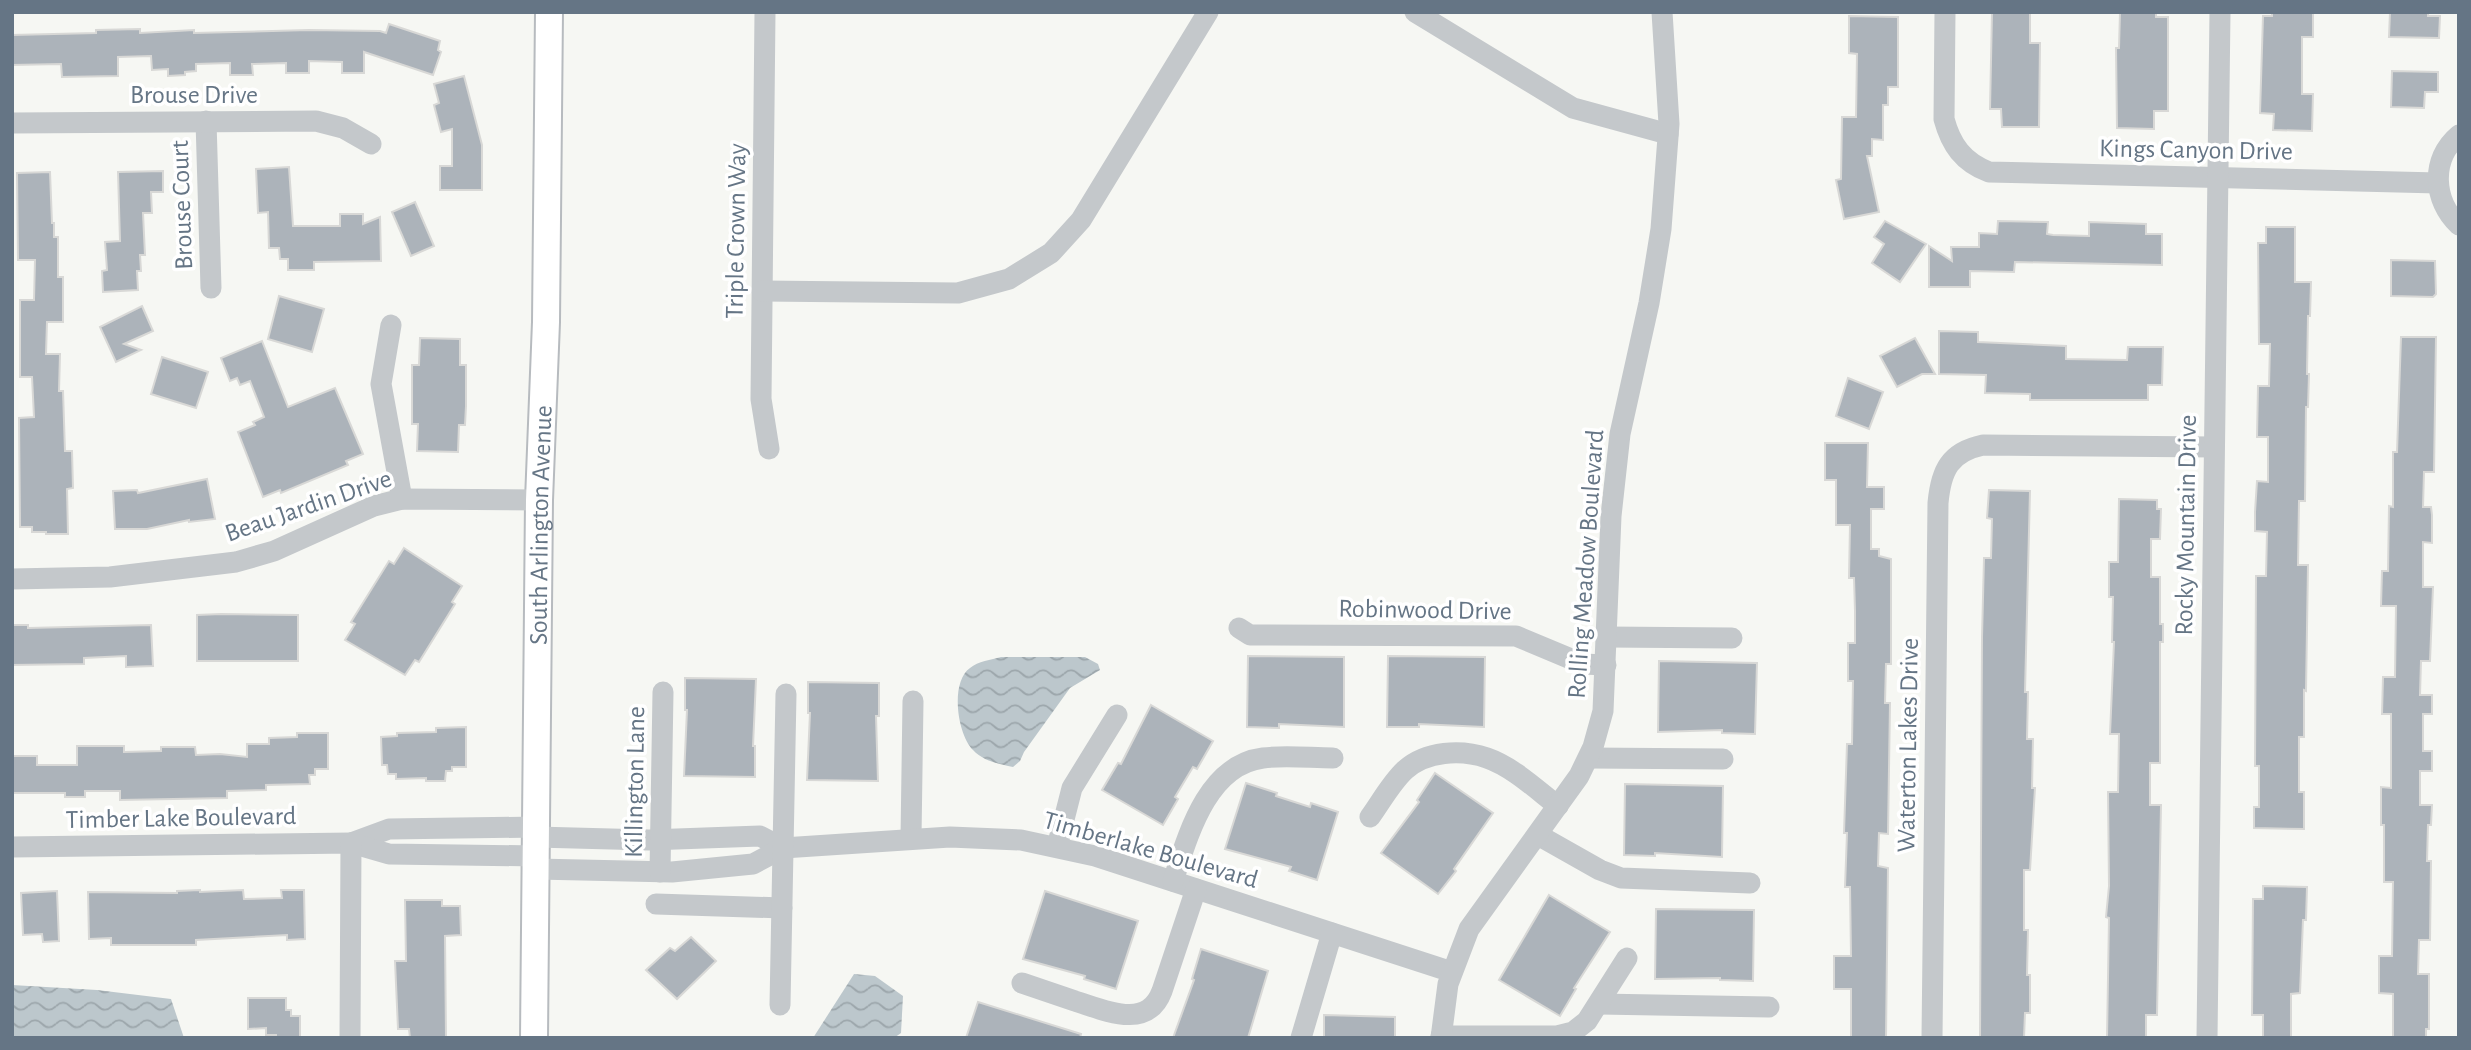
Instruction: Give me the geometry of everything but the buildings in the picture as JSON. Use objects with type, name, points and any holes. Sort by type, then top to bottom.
[{"type":"main road","name":"South Arlington Avenue","points":[[534,1038],[539,500],[546,323],[550,12]]},
{"type":"street","name":"Triple Crown Way","points":[[765,12],[761,399],[769,449]]},
{"type":"street","points":[[762,291],[958,293],[1009,279],[1051,253],[1081,220],[1208,12]]},
{"type":"street","points":[[1415,12],[1573,108],[1668,134]]},
{"type":"street","name":"Rolling Meadow Boulevard","points":[[1441,1037],[1452,972],[1469,929],[1538,835],[1589,758],[1603,710],[1611,516],[1620,435],[1649,303],[1661,229],[1668,134],[1662,12]]},
{"type":"street","name":"Kings Canyon Drive","points":[[1945,12],[1944,120],[1958,152],[1973,164],[1995,173],[2438,183]]},
{"type":"street","name":"Rocky Mountain Drive","points":[[2207,1038],[2220,12]]},
{"type":"street","name":"Brouse Court","points":[[206,121],[211,288]]},
{"type":"street","name":"Brouse Drive","points":[[12,123],[316,121],[343,128],[371,144]]},
{"type":"street","points":[[2459,135],[2445,152],[2439,167],[2438,183],[2443,205],[2451,219],[2459,225]]},
{"type":"street","points":[[391,324],[381,384],[402,499]]},
{"type":"street","name":"Waterton Lakes Drive","points":[[1932,1038],[1938,503],[1939,486],[1945,470],[1955,457],[1968,448],[1983,445],[2214,447]]},
{"type":"street","name":"Beau Jardin Drive","points":[[12,579],[119,576],[236,562],[274,551],[374,506],[402,499],[539,500]]},
{"type":"street","name":"Robinwood Drive","points":[[1239,628],[1250,635],[1516,636],[1583,664],[1606,665]]},
{"type":"street","points":[[1606,637],[1732,638]]},
{"type":"street","name":"Killington Lane","points":[[660,872],[663,692]]},
{"type":"street","points":[[780,1005],[786,694]]},
{"type":"street","points":[[911,838],[913,701]]},
{"type":"street","points":[[1057,847],[1072,788],[1116,715]]},
{"type":"street","points":[[1370,817],[1407,768],[1424,758],[1451,752],[1488,758],[1558,806]]},
{"type":"street","points":[[1173,881],[1195,821],[1215,786],[1231,769],[1263,758],[1333,758]]},
{"type":"street","points":[[1589,758],[1724,759]]},
{"type":"street","name":"Timber Lake Boulevard","points":[[351,843],[389,829],[536,847],[660,872],[753,864],[783,848]]},
{"type":"street","points":[[1538,835],[1600,870],[1629,880],[1750,883]]},
{"type":"street","name":"Timber Lake Boulevard","points":[[12,847],[351,843],[388,854],[760,836],[783,848]]},
{"type":"street","name":"Timberlake Boulevard","points":[[783,848],[911,838],[1003,838],[1057,847],[1095,856],[1452,972]]},
{"type":"street","points":[[350,1038],[351,843]]},
{"type":"street","points":[[1022,983],[1115,1014],[1132,1015],[1146,1010],[1158,1002],[1196,889]]},
{"type":"street","points":[[656,904],[782,908]]},
{"type":"street","points":[[1301,1038],[1332,933]]},
{"type":"street","points":[[1441,1037],[1557,1036],[1573,1032],[1599,1004],[1628,958]]},
{"type":"street","points":[[1599,1004],[1769,1007]]},
{"type":"water","points":[[1001,657],[1085,657],[1098,664],[1100,670],[1070,688],[1020,761],[1013,767],[986,759],[973,750],[963,732],[958,708],[960,684],[964,675],[977,664]]},
{"type":"water","points":[[854,974],[875,976],[903,996],[901,1033],[894,1038],[813,1038]]},
{"type":"water","points":[[12,985],[97,990],[171,999],[184,1038],[12,1038]]}]
